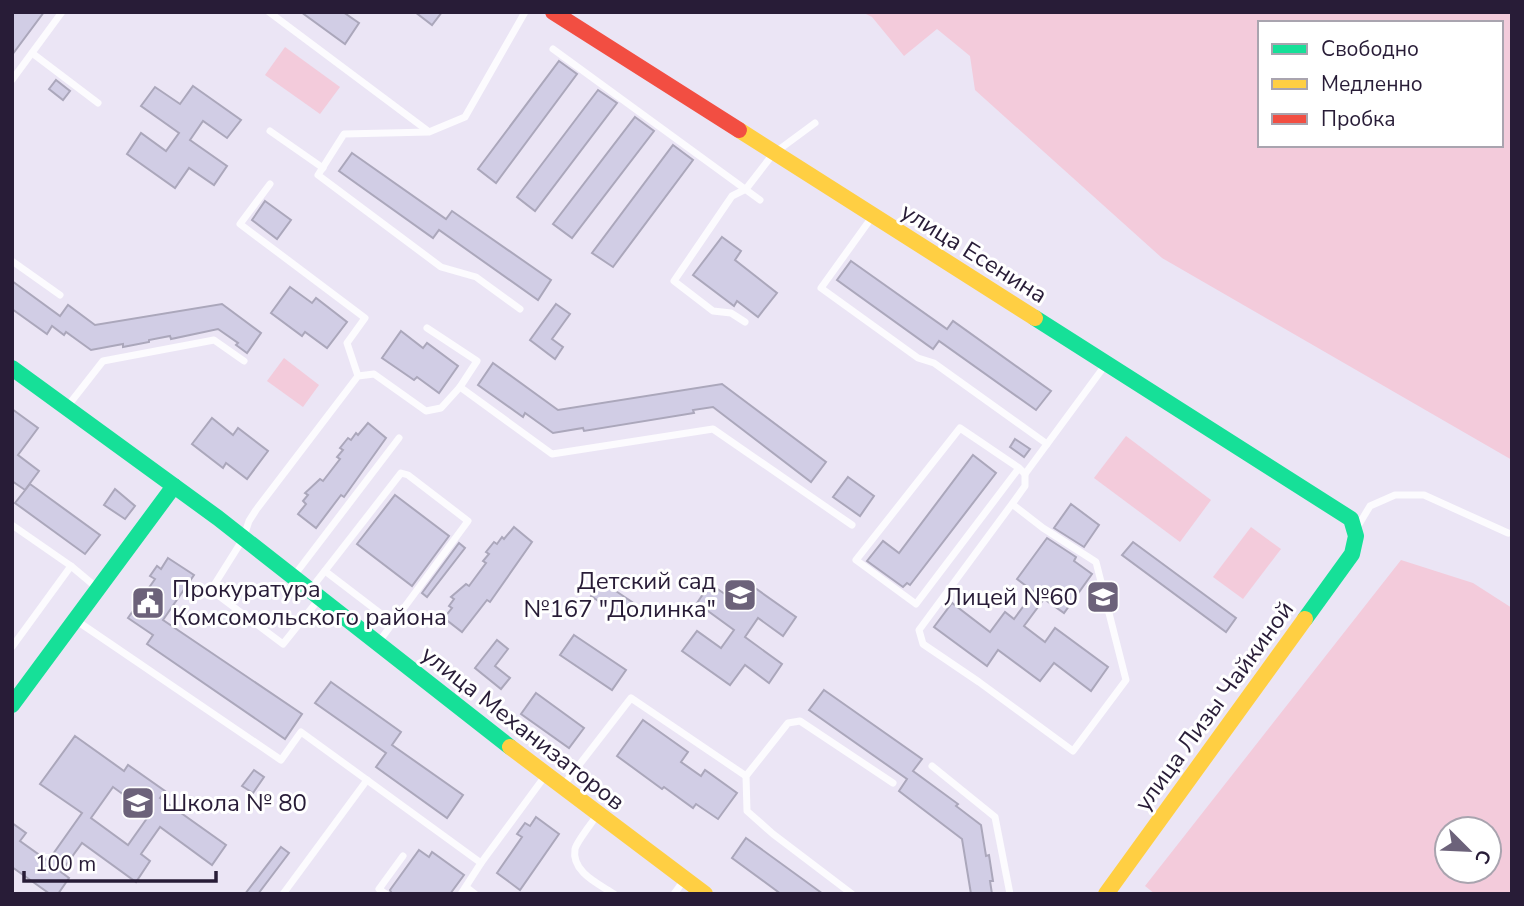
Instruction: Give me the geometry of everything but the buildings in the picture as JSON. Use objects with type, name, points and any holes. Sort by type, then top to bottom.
[{"type":"street","name":"улица Есенина","points":[[553,12],[773,154],[1342,511],[1351,519],[1356,536]]},
{"type":"street","name":"улица Механизаторов","points":[[12,368],[174,486],[545,775],[705,894]]},
{"type":"street","points":[[12,705],[174,486]]},
{"type":"street","name":"улица Лизы Чайкиной","points":[[1106,894],[1342,569],[1352,554],[1356,536]]},
{"type":"lane","points":[[12,80],[62,12]]},
{"type":"lane","points":[[269,12],[429,132]]},
{"type":"lane","points":[[520,309],[476,276],[441,267],[318,175],[344,134],[429,132],[465,117],[525,12]]},
{"type":"lane","points":[[553,49],[760,200]]},
{"type":"lane","points":[[32,53],[98,103]]},
{"type":"lane","points":[[745,323],[731,313],[713,311],[674,281],[732,196],[746,189],[773,154],[815,123]]},
{"type":"lane","points":[[270,131],[323,168]]},
{"type":"lane","points":[[270,184],[240,224],[365,318],[347,342],[358,376]]},
{"type":"lane","points":[[873,216],[821,288],[918,358],[934,363],[1047,444]]},
{"type":"lane","points":[[12,261],[60,295]]},
{"type":"lane","points":[[377,644],[468,522],[408,475],[401,473],[325,571],[315,595],[283,644],[211,590],[243,539],[256,510],[358,376],[374,374],[426,411],[441,408],[460,387],[477,361],[427,328]]},
{"type":"lane","points":[[67,408],[103,361],[214,340],[244,361]]},
{"type":"lane","points":[[1012,504],[1043,528],[1096,562],[1126,680],[1073,751],[923,644],[919,630],[1025,486],[1022,471],[960,428],[856,560],[916,604],[1022,471],[1047,444],[1107,363]]},
{"type":"lane","points":[[460,387],[552,454],[712,429],[852,525]]},
{"type":"lane","points":[[293,578],[399,438]]},
{"type":"lane","points":[[1356,536],[1370,506],[1395,495],[1424,495],[1508,533]]},
{"type":"lane","points":[[12,525],[98,588]]},
{"type":"lane","points":[[12,647],[71,566]]},
{"type":"lane","points":[[325,571],[393,623]]},
{"type":"lane","points":[[74,619],[281,760],[301,732],[481,863]]},
{"type":"lane","points":[[562,788],[631,698],[746,776]]},
{"type":"lane","points":[[852,894],[747,811],[746,776],[788,723],[800,721],[893,783]]},
{"type":"lane","points":[[932,766],[995,817],[1010,894]]},
{"type":"lane","points":[[475,894],[464,890],[545,775]]},
{"type":"lane","points":[[283,894],[367,780]]},
{"type":"lane","points":[[598,815],[575,849],[577,863],[582,873],[614,894]]},
{"type":"lane","points":[[386,894],[379,889],[403,856]]},
{"type":"lane","points":[[674,894],[684,879]]},
{"type":"shaded area","points":[[862,12],[1512,12],[1512,460],[1162,258],[975,90],[970,56],[937,29],[904,56],[872,17]]},
{"type":"shaded area","points":[[285,47],[340,87],[320,114],[265,75]]},
{"type":"shaded area","points":[[284,358],[319,385],[303,407],[267,381]]},
{"type":"shaded area","points":[[1126,436],[1211,500],[1180,542],[1094,478]]},
{"type":"shaded area","points":[[1251,527],[1281,549],[1243,599],[1213,577]]},
{"type":"shaded area","points":[[1401,560],[1473,583],[1512,608],[1512,894],[1155,894],[1145,886]]},
{"type":"traffic: fast","points":[[1035,318],[1351,519],[1356,536],[1352,554],[1305,619]]},
{"type":"traffic: fast","points":[[12,368],[218,518],[510,747]]},
{"type":"traffic: fast","points":[[12,705],[174,486]]},
{"type":"traffic: slow","points":[[739,130],[1035,318]]},
{"type":"traffic: slow","points":[[1106,894],[1305,619]]},
{"type":"traffic: slow","points":[[510,747],[705,894]]},
{"type":"traffic: jam","points":[[553,12],[739,130]]},
{"type":"place","name":"Детский сад №167 \"Долинка\"","points":[[740,595]]},
{"type":"place","name":"Лицей №60","points":[[1103,597]]},
{"type":"place","name":"Прокуратура Комсомольского района","points":[[148,603]]},
{"type":"place","name":"Школа № 80","points":[[138,803]]}]
